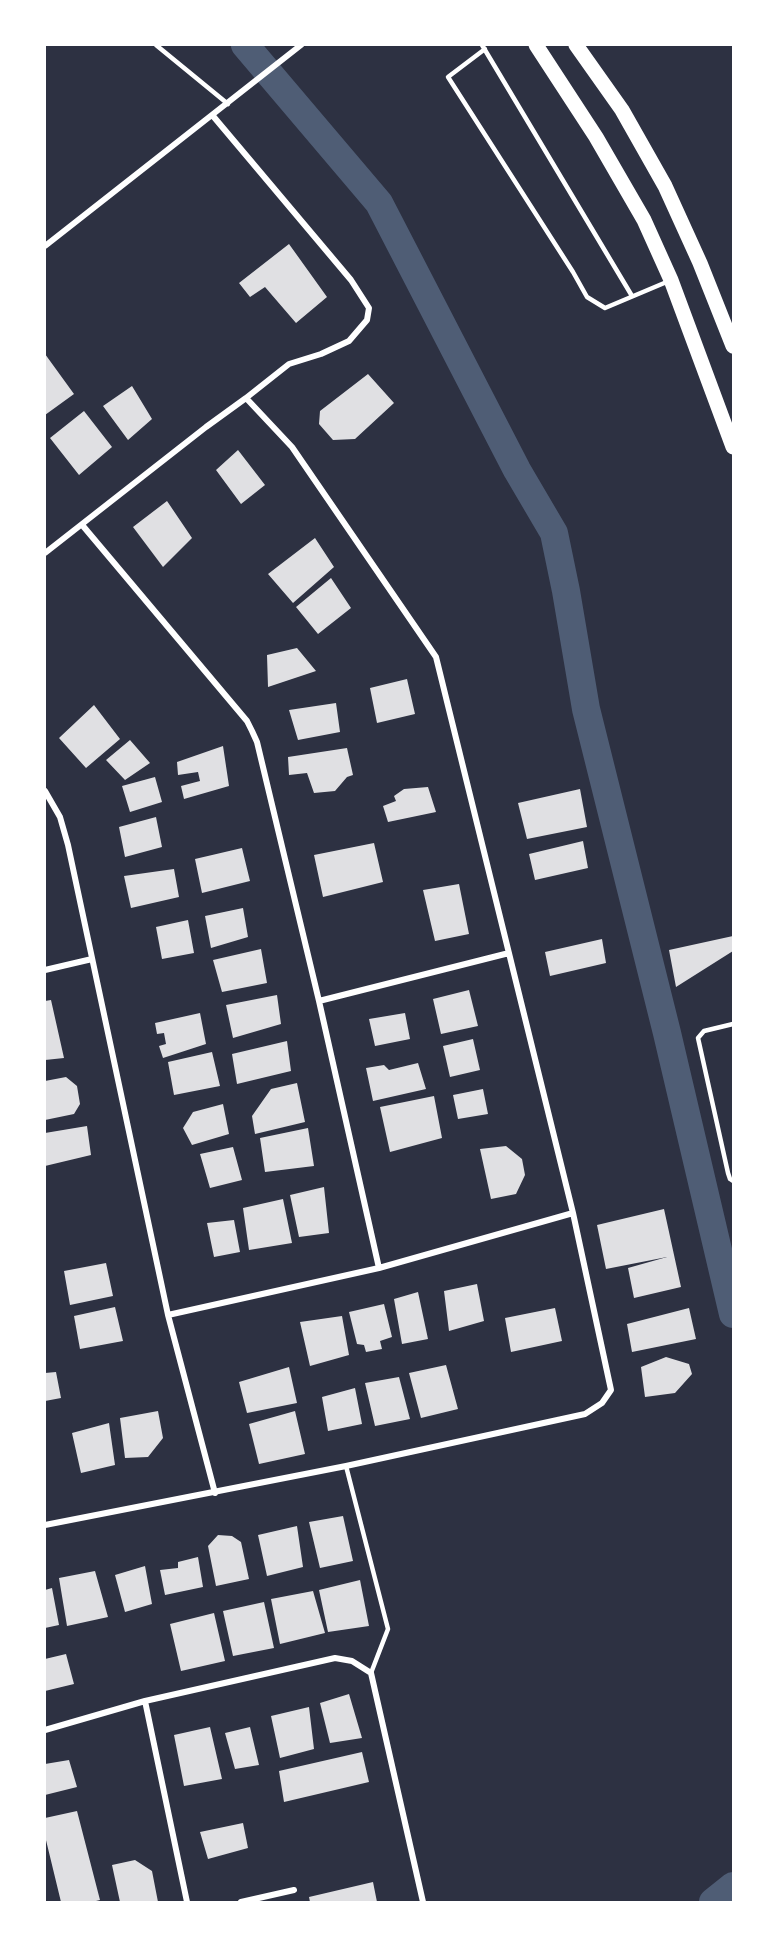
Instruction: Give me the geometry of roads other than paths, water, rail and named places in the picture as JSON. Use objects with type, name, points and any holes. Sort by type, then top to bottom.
[{"type":"main road","points":[[576,45],[622,110],[665,186],[700,263],[733,346]]},
{"type":"main road","points":[[538,48],[597,137],[644,220],[671,280],[733,447]]},
{"type":"street","points":[[46,243],[213,116],[301,45]]},
{"type":"street","points":[[45,554],[289,364],[321,354],[350,341],[367,320],[369,308],[351,280],[213,116]]},
{"type":"street","points":[[45,1525],[215,1493],[585,1414],[602,1403],[611,1390],[573,1213],[436,657],[292,447],[246,398]]},
{"type":"street","points":[[82,526],[247,721],[257,742],[319,1001],[379,1268]]},
{"type":"street","points":[[45,791],[60,817],[68,845],[168,1316],[215,1493]]},
{"type":"street","points":[[319,1001],[509,953]]},
{"type":"street","points":[[45,970],[92,959]]},
{"type":"street","points":[[168,1316],[379,1268],[573,1213]]},
{"type":"street","points":[[45,1730],[145,1701],[335,1658],[352,1661],[371,1673],[423,1902]]},
{"type":"street","points":[[145,1701],[187,1902]]},
{"type":"street","points":[[241,1902],[294,1890]]},
{"type":"lane","points":[[156,45],[228,104]]},
{"type":"lane","points":[[632,296],[483,47],[448,77],[587,297],[605,308],[671,280]]},
{"type":"lane","points":[[733,1024],[704,1031],[698,1038],[728,1173],[733,1181]]},
{"type":"lane","points":[[346,1466],[388,1629],[371,1673]]},
{"type":"waterway","points":[[245,45],[379,203],[517,470],[554,533],[586,709],[667,1033],[733,1314]]},
{"type":"waterway","points":[[713,1902],[733,1886]]}]
